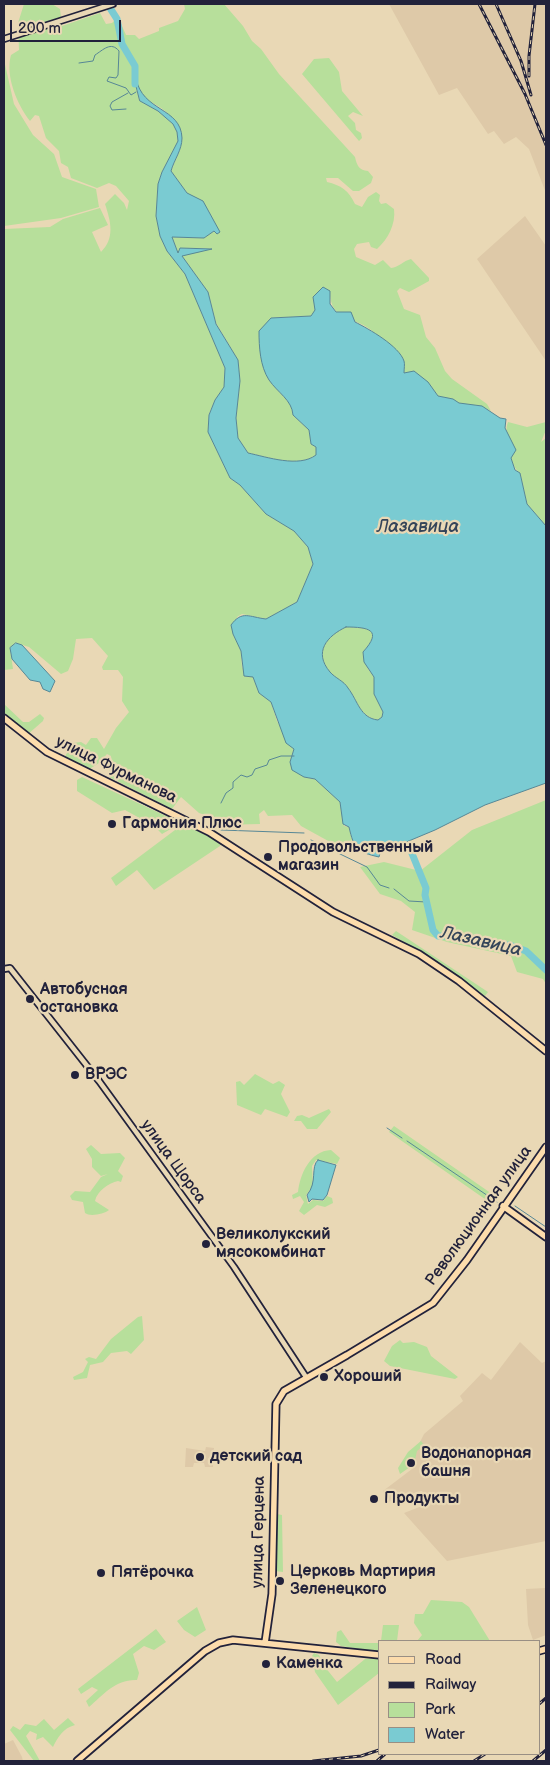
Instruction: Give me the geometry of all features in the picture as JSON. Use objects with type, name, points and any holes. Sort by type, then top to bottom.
[{"type":"main road","name":"улица Фурманова","points":[[4,718],[57,758],[209,832],[333,912],[426,959],[459,981],[546,1051]]},
{"type":"main road","name":"Революционная улица","points":[[306,1377],[433,1303],[466,1260],[546,1147]]},
{"type":"main road","points":[[503,1206],[546,1237]]},
{"type":"main road","name":"улица Герцена","points":[[265,1643],[272,1594],[276,1404],[284,1391],[306,1377]]},
{"type":"main road","points":[[77,1761],[205,1651],[218,1643],[233,1640],[378,1655]]},
{"type":"street","points":[[4,39],[114,4]]},
{"type":"street","name":"улица Щорса","points":[[4,969],[10,968],[99,1081],[234,1267],[306,1377]]},
{"type":"shaded area","points":[[389,4],[546,4],[546,193],[529,149],[516,137],[504,144],[494,131],[488,134],[457,88],[439,95]]},
{"type":"shaded area","points":[[525,216],[546,246],[546,361],[477,259]]},
{"type":"shaded area","points":[[520,1342],[542,1363],[546,1361],[546,1541],[447,1561],[404,1513],[427,1504],[422,1491],[397,1497],[389,1502],[383,1491],[412,1469],[415,1452],[424,1434],[463,1401],[460,1396],[482,1373],[491,1380]]},
{"type":"shaded area","name":"детский сад","points":[[206,1447],[214,1448],[213,1467],[205,1467],[204,1463],[194,1463],[193,1467],[185,1467],[186,1448],[205,1451]]},
{"type":"shaded area","points":[[545,1583],[546,1635],[533,1640],[528,1625],[526,1589],[545,1588]]},
{"type":"shaded area","points":[[13,1740],[23,1761],[4,1761],[4,1744]]},
{"type":"green space","points":[[24,4],[52,4],[60,9],[62,26],[100,13],[106,24],[112,23],[118,17],[126,35],[135,35],[139,39],[159,31],[159,28],[178,21],[185,9],[184,4],[224,4],[279,74],[355,157],[359,167],[362,170],[368,171],[373,177],[371,183],[359,191],[353,191],[338,178],[326,178],[327,182],[344,189],[355,204],[362,207],[368,197],[376,192],[380,195],[379,201],[381,204],[386,203],[394,209],[394,220],[385,241],[377,249],[371,247],[369,242],[357,244],[354,249],[356,257],[375,265],[383,260],[391,268],[411,259],[429,278],[429,281],[409,292],[400,288],[397,291],[404,309],[420,315],[426,337],[435,348],[445,371],[452,379],[487,404],[491,411],[438,396],[425,382],[404,373],[371,330],[338,313],[331,301],[330,291],[311,316],[271,318],[268,379],[292,406],[293,415],[309,430],[311,444],[316,447],[316,455],[309,459],[292,461],[248,453],[238,438],[236,418],[240,381],[238,360],[216,323],[208,292],[182,256],[183,254],[211,249],[180,248],[178,253],[172,237],[204,238],[214,231],[209,211],[187,193],[171,171],[180,149],[179,126],[164,110],[144,98],[139,91],[136,78],[134,78],[140,101],[158,111],[173,124],[177,132],[178,141],[158,184],[156,216],[160,236],[167,251],[185,274],[225,368],[224,387],[215,400],[209,414],[208,432],[230,478],[240,485],[266,514],[294,531],[308,547],[313,564],[297,602],[266,619],[242,614],[237,617],[233,634],[241,651],[242,667],[253,677],[259,693],[271,702],[277,721],[294,749],[290,762],[304,777],[315,779],[340,802],[344,826],[349,827],[352,840],[341,848],[301,826],[292,815],[268,816],[264,810],[259,814],[260,824],[220,825],[215,818],[199,813],[181,797],[172,809],[109,777],[111,756],[107,754],[99,763],[88,770],[64,758],[73,743],[81,742],[86,745],[91,738],[97,738],[104,749],[116,728],[129,712],[122,701],[123,677],[118,670],[103,670],[102,667],[108,656],[92,638],[76,639],[73,659],[68,671],[61,674],[29,647],[16,643],[10,648],[13,669],[4,670],[4,229],[50,227],[63,219],[100,208],[108,225],[92,232],[101,252],[110,235],[109,217],[105,204],[115,194],[124,203],[127,210],[129,201],[116,186],[109,183],[97,188],[71,178],[68,167],[61,163],[59,151],[46,138],[39,116],[35,115],[30,121],[21,106],[13,90],[10,63],[11,55],[19,50],[18,23]]},
{"type":"green space","points":[[329,58],[339,72],[342,91],[363,116],[353,112],[348,116],[355,123],[356,130],[361,133],[362,138],[359,141],[302,74],[314,59]]},
{"type":"green space","points":[[4,60],[14,104],[33,135],[54,154],[62,177],[96,189],[99,207],[61,218],[4,226]]},
{"type":"green space","points":[[508,422],[527,427],[546,422],[546,430],[541,442],[546,438],[546,526],[527,504],[520,473],[513,464],[508,449],[506,434]]},
{"type":"green space","points":[[346,627],[371,631],[372,639],[363,652],[368,669],[374,677],[374,694],[383,712],[382,717],[378,720],[367,716],[363,712],[344,683],[332,674],[325,665],[323,658],[324,645],[333,635]]},
{"type":"green space","points":[[4,704],[23,722],[29,722],[40,714],[44,718],[43,721],[27,735],[4,716]]},
{"type":"green space","points":[[82,777],[181,823],[162,834],[154,826],[125,810],[112,813],[77,791],[77,780]]},
{"type":"green space","points":[[546,800],[546,984],[543,979],[517,972],[511,956],[447,942],[412,930],[415,912],[401,901],[380,894],[360,867],[384,862],[420,871],[472,830]]},
{"type":"green space","points":[[183,824],[222,843],[154,890],[137,870],[116,886],[111,878]]},
{"type":"green space","points":[[396,931],[488,992],[485,996],[440,963],[392,935]]},
{"type":"green space","points":[[255,1074],[273,1084],[279,1081],[285,1085],[281,1094],[290,1112],[287,1117],[265,1109],[261,1115],[237,1105],[236,1082],[240,1081],[244,1085]]},
{"type":"green space","points":[[329,1109],[331,1112],[317,1129],[307,1129],[301,1121],[294,1121],[297,1116],[302,1115],[309,1118]]},
{"type":"green space","points":[[394,1126],[495,1196],[496,1199],[492,1204],[389,1132]]},
{"type":"green space","points":[[91,1145],[101,1154],[120,1153],[125,1158],[118,1171],[123,1176],[121,1182],[118,1181],[107,1186],[96,1197],[95,1201],[109,1210],[93,1215],[85,1213],[83,1202],[72,1200],[70,1196],[75,1191],[90,1192],[101,1177],[108,1174],[101,1176],[92,1167],[92,1159],[86,1149]]},
{"type":"green space","points":[[331,1150],[340,1158],[337,1164],[316,1160],[312,1166],[313,1186],[306,1195],[308,1204],[313,1200],[323,1201],[327,1196],[332,1198],[333,1203],[325,1207],[317,1205],[304,1215],[299,1211],[304,1202],[300,1196],[293,1199],[292,1195],[298,1192],[301,1178],[312,1159],[317,1154]]},
{"type":"green space","points":[[142,1316],[144,1340],[131,1354],[127,1351],[111,1353],[103,1362],[90,1365],[87,1378],[74,1380],[73,1377],[83,1372],[88,1362],[85,1359],[89,1357],[96,1359],[111,1339],[138,1317]]},
{"type":"green space","points":[[400,1340],[403,1343],[414,1342],[427,1347],[431,1356],[458,1377],[455,1379],[390,1366],[384,1361],[392,1346]]},
{"type":"green space","points":[[421,1441],[424,1445],[417,1451],[415,1460],[410,1459],[406,1464],[410,1467],[400,1474],[398,1468],[408,1452]]},
{"type":"green space","points":[[277,1514],[282,1515],[283,1572],[275,1571]]},
{"type":"green space","points":[[431,1600],[462,1602],[469,1607],[489,1640],[418,1640],[422,1635],[414,1623],[415,1614],[423,1614]]},
{"type":"green space","points":[[197,1607],[206,1630],[195,1637],[184,1630],[177,1621]]},
{"type":"green space","points":[[383,1625],[399,1625],[397,1640],[381,1640]]},
{"type":"green space","points":[[156,1629],[166,1642],[154,1650],[144,1646],[133,1654],[139,1673],[137,1680],[130,1680],[117,1685],[105,1692],[89,1707],[86,1701],[98,1690],[92,1687],[81,1694],[78,1689]]},
{"type":"green space","points":[[341,1630],[350,1643],[378,1643],[378,1652],[341,1646],[336,1642],[337,1632]]},
{"type":"green space","points":[[314,1653],[319,1655],[325,1667],[337,1682],[365,1659],[378,1658],[378,1674],[338,1705],[315,1672],[312,1656]]},
{"type":"green space","points":[[68,1718],[75,1725],[59,1736],[53,1747],[43,1737],[36,1740],[37,1734],[30,1731],[26,1736],[40,1761],[34,1761],[10,1730],[13,1726],[20,1730],[25,1724],[36,1726],[44,1719],[54,1730]]},
{"type":"water","name":"Лазавица","points":[[134,77],[146,97],[169,114],[180,128],[182,142],[171,171],[187,193],[203,201],[220,232],[217,234],[214,231],[204,238],[172,237],[178,253],[180,248],[212,249],[182,256],[208,292],[216,324],[238,360],[240,381],[236,418],[238,438],[248,453],[292,461],[309,459],[316,455],[316,447],[311,444],[309,430],[293,415],[290,405],[266,375],[261,356],[259,331],[271,318],[311,316],[315,310],[313,297],[323,287],[330,291],[330,304],[336,312],[351,312],[355,322],[383,338],[401,355],[404,361],[404,373],[414,371],[428,382],[438,396],[453,399],[459,403],[482,406],[500,418],[506,419],[505,428],[516,450],[511,458],[515,470],[520,473],[527,504],[546,526],[546,783],[485,805],[435,830],[380,853],[379,857],[361,851],[355,845],[349,827],[343,824],[340,802],[315,779],[304,777],[292,770],[290,762],[294,749],[286,743],[271,702],[259,693],[253,677],[244,676],[241,651],[231,625],[242,616],[266,619],[297,602],[313,564],[308,547],[294,531],[266,514],[240,485],[230,478],[208,432],[209,415],[215,400],[224,387],[225,368],[185,274],[167,251],[160,236],[156,216],[158,184],[178,141],[177,132],[173,124],[158,111],[140,101]],"holes":[[[346,627],[371,631],[372,639],[363,652],[364,662],[374,677],[374,694],[383,712],[382,717],[378,720],[372,719],[363,712],[346,686],[325,665],[323,658],[324,645],[333,635]]]},
{"type":"water","points":[[16,643],[22,645],[55,681],[50,692],[43,689],[40,682],[30,680],[12,659],[10,648]]},
{"type":"water","points":[[318,1160],[336,1165],[327,1195],[323,1200],[312,1199],[309,1202],[307,1195],[312,1185],[314,1167]]},
{"type":"waterway","name":"Лазавица","points":[[110,8],[117,19],[122,44],[135,66],[135,84]]},
{"type":"waterway","points":[[79,63],[93,61],[95,55],[107,47],[116,48],[119,51],[118,75],[116,78],[109,77],[107,81],[126,88],[131,95],[136,92]]},
{"type":"waterway","points":[[126,109],[112,110],[110,106],[112,102],[128,93]]},
{"type":"waterway","points":[[221,803],[226,793],[233,788],[233,782],[241,775],[247,777],[252,775],[255,769],[267,765],[269,760],[281,756],[294,756]]},
{"type":"waterway","points":[[119,791],[132,798]]},
{"type":"waterway","points":[[137,801],[191,826]]},
{"type":"waterway","points":[[221,830],[304,833]]},
{"type":"waterway","points":[[311,840],[367,867],[380,885],[389,888]]},
{"type":"waterway","name":"Лазавица","points":[[411,851],[426,888],[425,895],[433,930],[438,936],[450,936],[466,941],[470,937],[486,945],[510,945],[526,951],[546,970]]},
{"type":"waterway","points":[[394,889],[409,901],[426,902]]},
{"type":"waterway","points":[[387,1128],[402,1138]]},
{"type":"waterway","points":[[407,1141],[497,1202]]},
{"type":"waterway","points":[[515,1206],[546,1227]]},
{"type":"railway","points":[[479,4],[525,94],[546,145]]},
{"type":"railway","points":[[496,4],[521,61],[531,95]]},
{"type":"railway","points":[[529,76],[529,56],[535,4]]},
{"type":"railway","points":[[540,1703],[546,1698]]},
{"type":"railway","points":[[313,1761],[361,1756],[378,1750]]},
{"type":"railway","points":[[533,1761],[546,1750]]},
{"type":"railway","points":[[377,1761],[384,1755]]},
{"type":"railway","points":[[474,1761],[483,1755]]},
{"type":"place","name":"Гармония Плюс","points":[[112,824]]},
{"type":"place","name":"Продовольственный магазин","points":[[268,857]]},
{"type":"place","name":"Автобусная остановка","points":[[30,999]]},
{"type":"place","name":"ВРЭС","points":[[75,1075]]},
{"type":"place","name":"Великолукский мясокомбинат","points":[[206,1244]]},
{"type":"place","name":"Хороший","points":[[324,1377]]},
{"type":"place","name":"детский сад","points":[[200,1457]]},
{"type":"place","name":"Водонапорная башня","points":[[411,1463]]},
{"type":"place","name":"Продукты","points":[[374,1499]]},
{"type":"place","name":"Пятёрочка","points":[[101,1573]]},
{"type":"place","name":"Церковь Мартирия Зеленецкого","points":[[280,1581]]},
{"type":"place","name":"Каменка","points":[[266,1664]]}]
